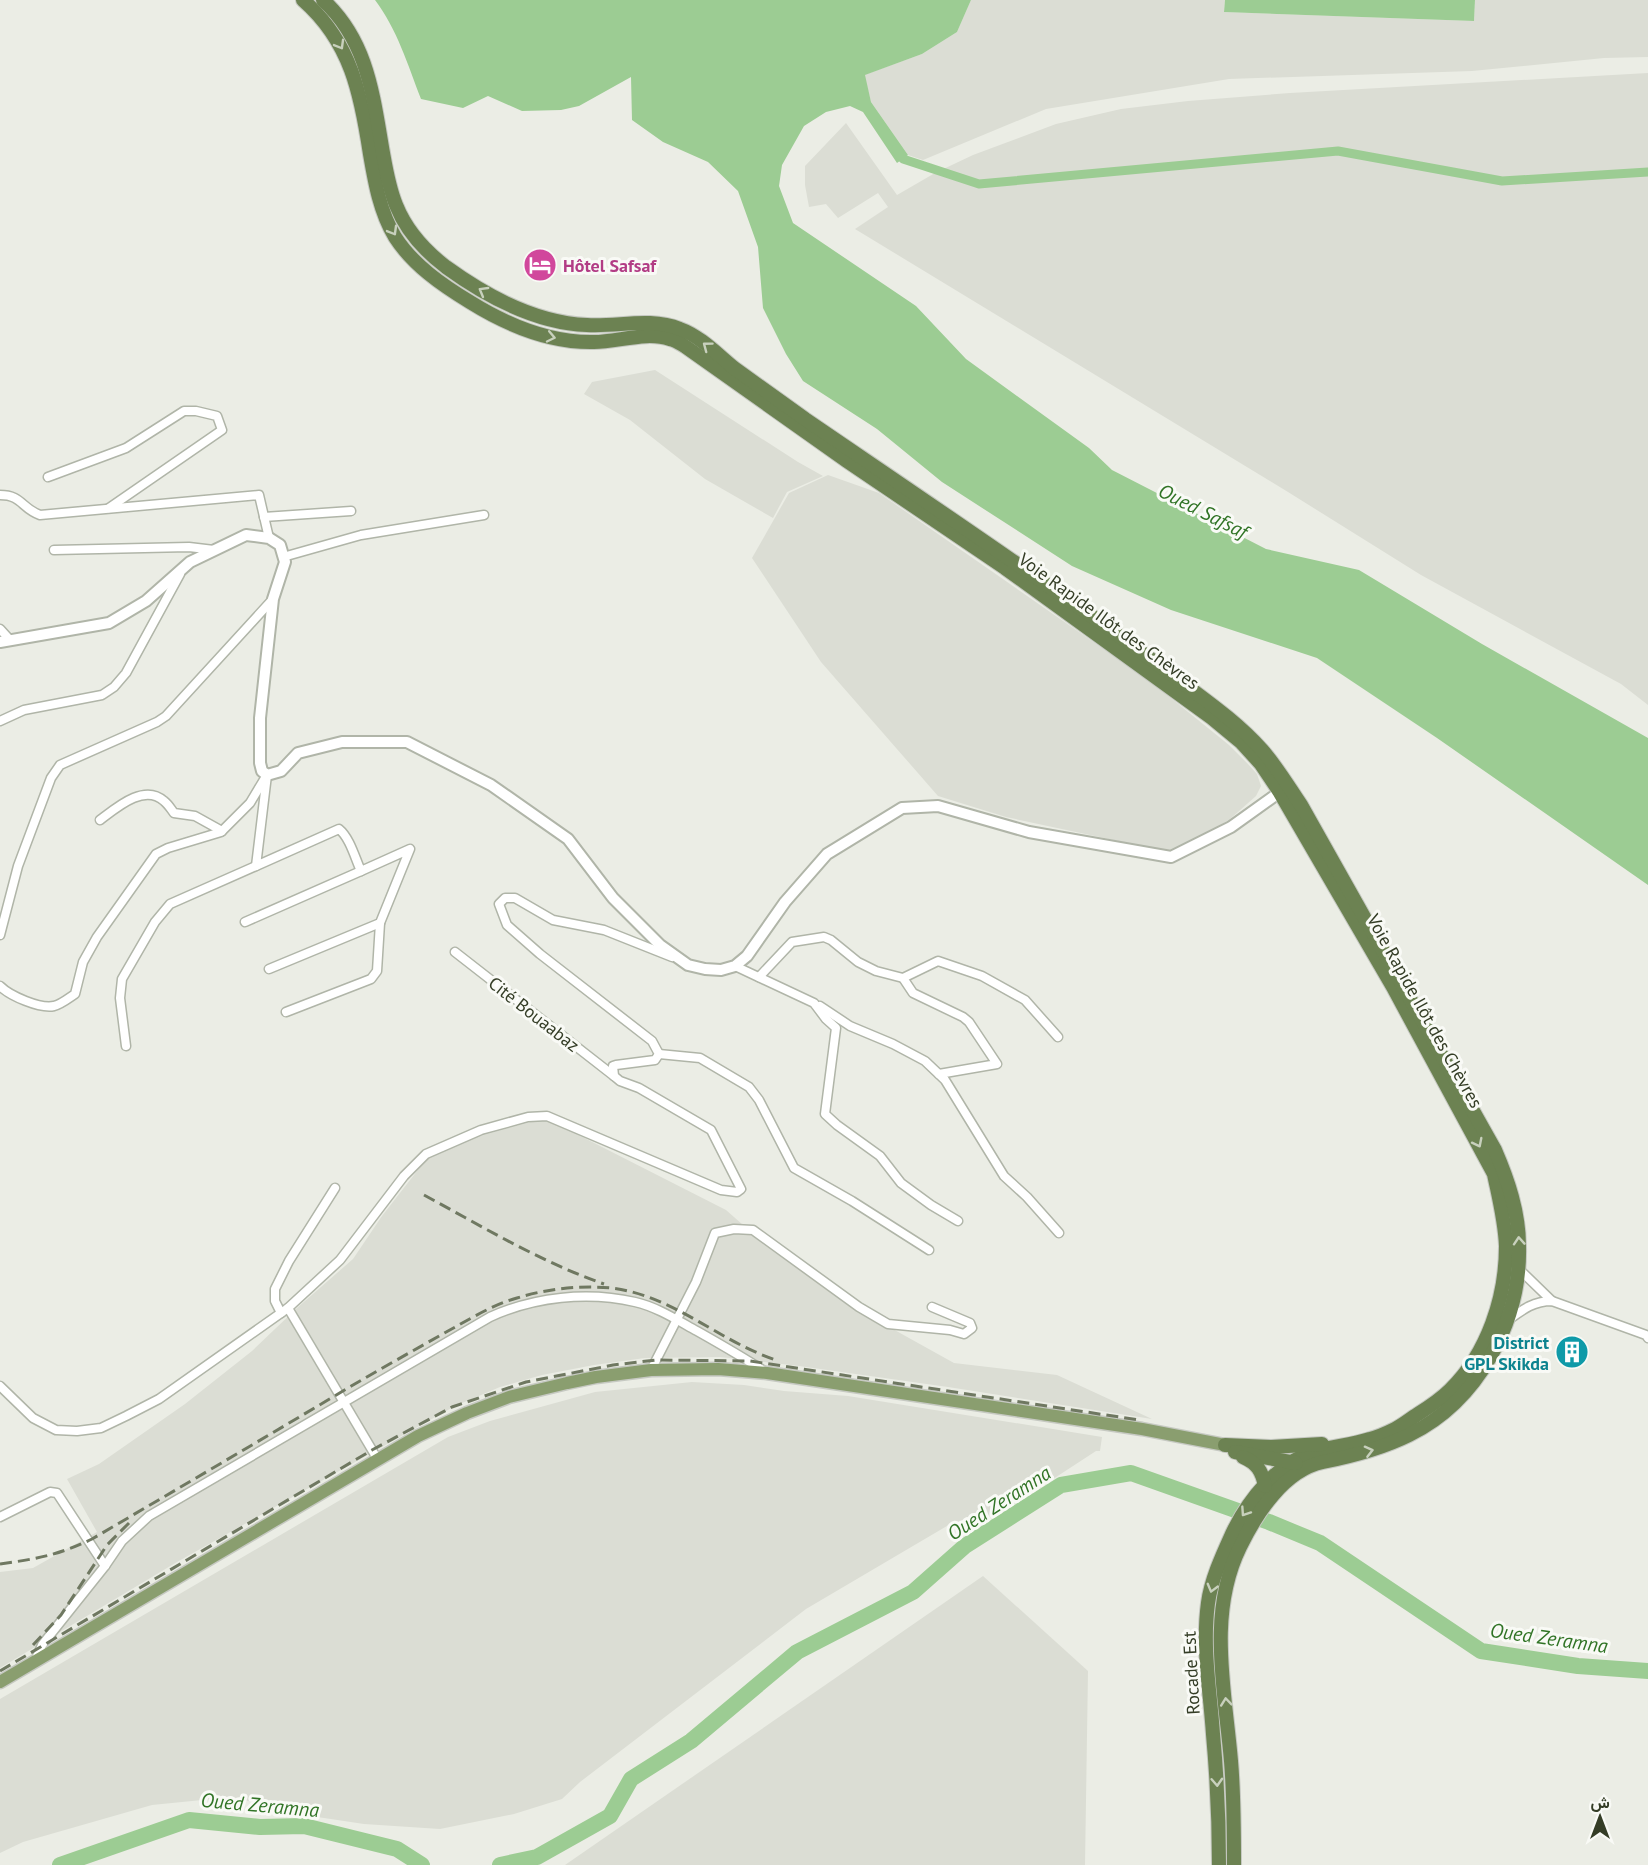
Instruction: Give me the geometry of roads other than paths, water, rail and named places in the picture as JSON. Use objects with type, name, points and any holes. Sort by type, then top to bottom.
[{"type":"highway","name":"Voie Rapide Ilôt des Chèvres","points":[[303,0],[332,30],[355,77],[375,186],[387,222],[403,248],[430,275],[484,311],[538,335],[568,341],[593,342],[656,336],[671,339],[686,347],[847,461],[1005,568],[1212,718],[1241,742],[1300,805],[1495,1150],[1507,1176],[1517,1217],[1520,1244],[1516,1289],[1506,1322],[1490,1360],[1462,1397],[1438,1418],[1379,1449],[1293,1469]]},
{"type":"highway","name":"Voie Rapide Ilôt des Chèvres","points":[[323,0],[334,10],[353,38],[368,72],[387,176],[395,203],[406,225],[442,264],[467,282],[500,300],[559,321],[606,326],[642,322],[661,323],[683,329],[789,407],[1106,626],[1228,717],[1263,751],[1494,1174],[1502,1208],[1506,1245],[1503,1285],[1496,1316],[1482,1347],[1451,1389],[1431,1406],[1398,1427],[1371,1439],[1315,1451],[1293,1469]]},
{"type":"highway","points":[[1225,1447],[1325,1444],[1371,1439]]},
{"type":"highway","points":[[1225,1447],[1293,1469]]},
{"type":"highway","points":[[1225,1447],[1250,1460],[1263,1472],[1266,1491]]},
{"type":"highway","name":"Rocade Est","points":[[1234,1865],[1234,1794],[1221,1651],[1222,1600],[1239,1536],[1242,1515],[1293,1469]]},
{"type":"highway","name":"Rocade Est","points":[[1219,1865],[1216,1772],[1206,1664],[1206,1630],[1208,1601],[1215,1577],[1239,1536]]},
{"type":"main road","points":[[0,1682],[442,1423],[509,1397],[596,1377],[651,1370],[718,1369],[767,1373],[1142,1429],[1225,1447]]},
{"type":"street","points":[[48,477],[126,448],[184,411],[217,416],[222,430],[109,508]]},
{"type":"street","points":[[0,495],[15,497],[31,512],[40,515],[259,495],[269,538]]},
{"type":"street","points":[[264,517],[351,511]]},
{"type":"street","points":[[283,557],[361,535],[484,515]]},
{"type":"street","points":[[0,629],[5,641],[109,623],[146,601],[190,562],[246,535],[269,538],[280,545],[285,562],[273,599],[260,718],[262,771],[267,775],[275,774],[281,771],[298,753],[342,742],[407,742],[491,785],[568,839],[613,898],[660,945],[688,965]]},
{"type":"street","points":[[54,550],[189,547],[215,550]]},
{"type":"street","points":[[0,721],[24,710],[102,695],[114,687],[126,673],[183,568]]},
{"type":"street","points":[[0,935],[18,866],[51,778],[60,765],[166,716],[273,599]]},
{"type":"street","points":[[0,986],[20,999],[54,1006],[75,994],[83,962],[156,854],[222,831],[250,803],[267,775]]},
{"type":"street","points":[[256,866],[267,775]]},
{"type":"street","points":[[659,1054],[652,1041],[540,954],[507,925],[499,904],[505,898],[515,898],[553,920],[604,930],[688,965],[721,970],[735,966],[747,956],[785,902],[827,854],[902,808],[938,806],[1029,832],[1171,857],[1231,827],[1284,789]]},
{"type":"street","points":[[100,820],[126,800],[149,794],[163,800],[174,813],[195,816],[222,831]]},
{"type":"street","points":[[126,1046],[120,998],[122,979],[155,922],[170,904],[339,829],[347,839],[361,871]]},
{"type":"street","points":[[245,922],[410,849],[380,923],[377,971],[371,979],[286,1011]]},
{"type":"street","points":[[269,969],[380,923]]},
{"type":"street","points":[[759,977],[792,942],[824,937],[858,962],[876,971],[903,978],[938,961],[982,976],[1025,1000],[1058,1037]]},
{"type":"street","name":"Cité Bouaabaz","points":[[284,1311],[340,1260],[404,1176],[426,1154],[481,1130],[528,1117],[547,1116],[721,1190],[737,1192],[741,1189],[711,1130],[639,1088],[620,1081],[455,952]]},
{"type":"street","points":[[735,966],[814,1003],[850,1026],[893,1044],[925,1061],[945,1080],[1004,1176],[1027,1197],[1059,1233]]},
{"type":"street","points":[[903,978],[913,993],[969,1022],[997,1064],[939,1074]]},
{"type":"street","points":[[814,1003],[836,1028],[825,1114],[880,1156],[901,1183],[958,1221]]},
{"type":"street","points":[[614,1076],[613,1066],[655,1060],[659,1054]]},
{"type":"street","points":[[659,1054],[700,1058],[749,1087],[759,1100],[794,1168],[852,1201],[929,1250]]},
{"type":"street","points":[[335,1188],[289,1261],[275,1289],[275,1300],[378,1460]]},
{"type":"street","points":[[651,1370],[696,1282],[716,1233],[735,1229],[753,1230],[859,1307],[888,1324],[950,1330],[964,1334],[972,1328],[970,1323],[933,1307]]},
{"type":"street","points":[[1519,1269],[1552,1300],[1646,1335],[1648,1338]]},
{"type":"street","points":[[35,1662],[42,1645],[122,1541],[149,1516],[490,1317],[522,1305],[575,1297],[608,1297],[636,1302],[667,1314],[767,1373]]},
{"type":"street","points":[[1506,1322],[1525,1307],[1539,1301],[1552,1300]]},
{"type":"street","points":[[0,1386],[33,1418],[56,1430],[77,1431],[101,1428],[159,1399],[284,1311]]},
{"type":"street","points":[[0,1517],[50,1492],[57,1493],[105,1566]]},
{"type":"waterway","points":[[896,149],[903,159],[979,184],[1338,151],[1502,181],[1648,172]]},
{"type":"waterway","name":"Oued Zeramna","points":[[500,1865],[537,1857],[610,1816],[631,1779],[691,1741],[797,1652],[913,1592],[965,1546],[1061,1485],[1131,1473],[1269,1522],[1320,1543],[1481,1651],[1578,1666],[1648,1671]]},
{"type":"waterway","name":"Oued Zeramna","points":[[60,1865],[189,1820],[260,1827],[304,1826],[397,1849],[422,1865]]},
{"type":"railway","points":[[424,1195],[535,1255],[604,1284]]},
{"type":"railway","points":[[0,1564],[47,1556],[92,1539],[448,1331],[490,1308],[528,1295],[551,1290],[587,1287],[634,1292],[675,1309],[734,1342],[776,1360]]},
{"type":"railway","points":[[0,1671],[372,1450],[452,1407],[526,1382],[613,1365],[656,1360],[750,1361],[1139,1420]]},
{"type":"railway","points":[[33,1645],[61,1615],[107,1545],[129,1523]]},
{"type":"place","name":"Hôtel Safsaf","points":[[540,265]]},
{"type":"place","name":"District GPL Skikda","points":[[1572,1352]]},
{"type":"water label","name":"Oued Safsaf","points":[[1203,511]]}]
